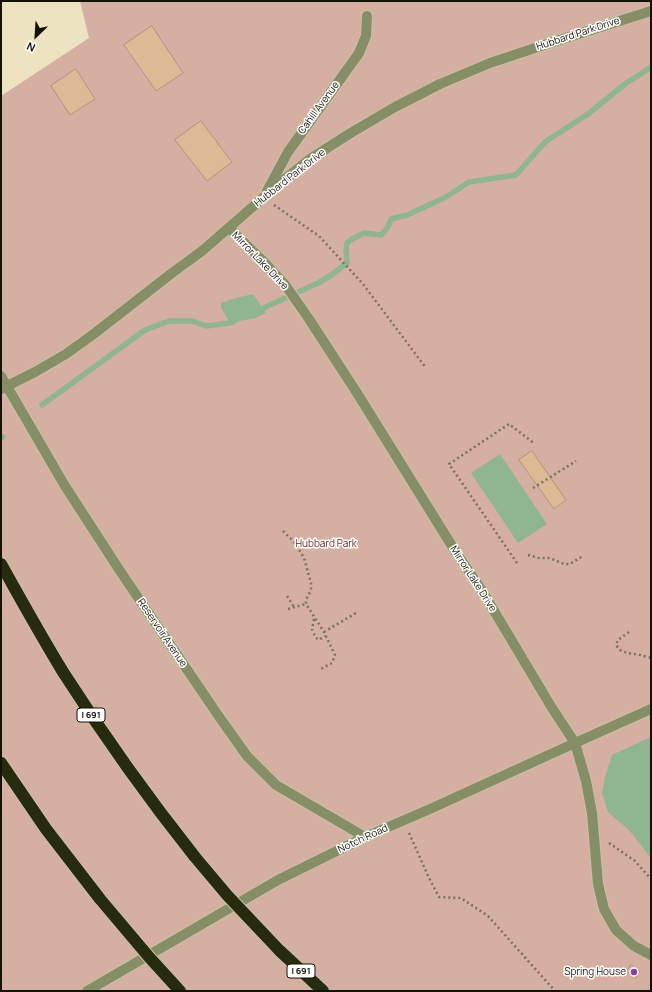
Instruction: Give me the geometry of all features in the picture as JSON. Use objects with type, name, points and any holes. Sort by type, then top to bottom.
[{"type":"highway","name":"I 691","points":[[1,564],[66,676],[94,720],[142,787],[195,857],[227,895],[279,950],[323,991]]},
{"type":"highway","points":[[1,763],[46,829],[100,900],[180,991]]},
{"type":"street","name":"Hubbard Park Drive","points":[[4,387],[35,372],[66,354],[95,334],[202,251],[310,159],[350,134],[440,84],[490,63],[651,11]]},
{"type":"street","name":"Cahill Avenue","points":[[264,198],[288,152],[359,53],[366,36],[367,16]]},
{"type":"street","name":"Mirror Lake Drive","points":[[229,228],[286,286],[309,318],[457,554],[481,589],[548,703],[575,743],[586,781],[592,813],[598,884],[604,908],[616,930],[634,946],[651,955]]},
{"type":"street","name":"Reservoir Avenue","points":[[1,376],[4,387],[120,572],[247,756],[276,785],[365,837]]},
{"type":"street","name":"Notch Road","points":[[87,991],[278,880],[365,837],[430,810],[651,709]]},
{"type":"path","points":[[264,198],[319,236],[363,284],[426,368]]},
{"type":"path","points":[[517,563],[449,464],[508,424],[535,444]]},
{"type":"path","points":[[533,488],[576,460]]},
{"type":"path","points":[[283,531],[294,542],[304,558],[311,590],[306,600],[306,604],[325,634],[335,655],[332,662],[319,670]]},
{"type":"path","points":[[528,555],[539,558],[550,558],[564,564],[570,564],[583,556]]},
{"type":"path","points":[[287,596],[294,607]]},
{"type":"path","points":[[288,609],[306,604]]},
{"type":"path","points":[[314,618],[312,631],[318,640],[356,613]]},
{"type":"path","points":[[629,632],[618,640],[616,645],[620,650],[651,658]]},
{"type":"path","points":[[404,821],[439,897],[461,898],[488,916],[555,991]]},
{"type":"path","points":[[594,833],[635,860],[651,879]]},
{"type":"green space","name":"Hubbard Park","points":[[80,1],[651,1],[651,991],[1,991],[1,96],[89,38]]},
{"type":"shaded area","points":[[253,294],[266,313],[255,318],[230,323],[221,308],[221,303]]},
{"type":"shaded area","points":[[500,454],[547,524],[518,543],[471,473]]},
{"type":"shaded area","points":[[651,737],[651,858],[629,830],[608,812],[602,793],[612,755]]},
{"type":"building","points":[[152,26],[183,73],[156,91],[124,45]]},
{"type":"building","points":[[76,69],[95,99],[70,115],[51,86]]},
{"type":"building","points":[[201,121],[232,162],[207,181],[175,140]]},
{"type":"building","points":[[532,451],[566,500],[554,509],[519,460]]},
{"type":"building","name":"Spring House","points":[[631,965],[640,971],[636,978],[627,972]]},
{"type":"waterway","points":[[257,311],[330,276],[347,263],[347,243],[352,239],[364,233],[381,235],[388,227],[391,219],[407,215],[446,197],[469,182],[516,175],[545,142],[588,114],[625,84],[651,67]]},
{"type":"waterway","points":[[42,405],[145,330],[169,321],[192,321],[206,326],[230,323],[236,320]]},
{"type":"place","name":"Spring House","points":[[634,972]]}]
